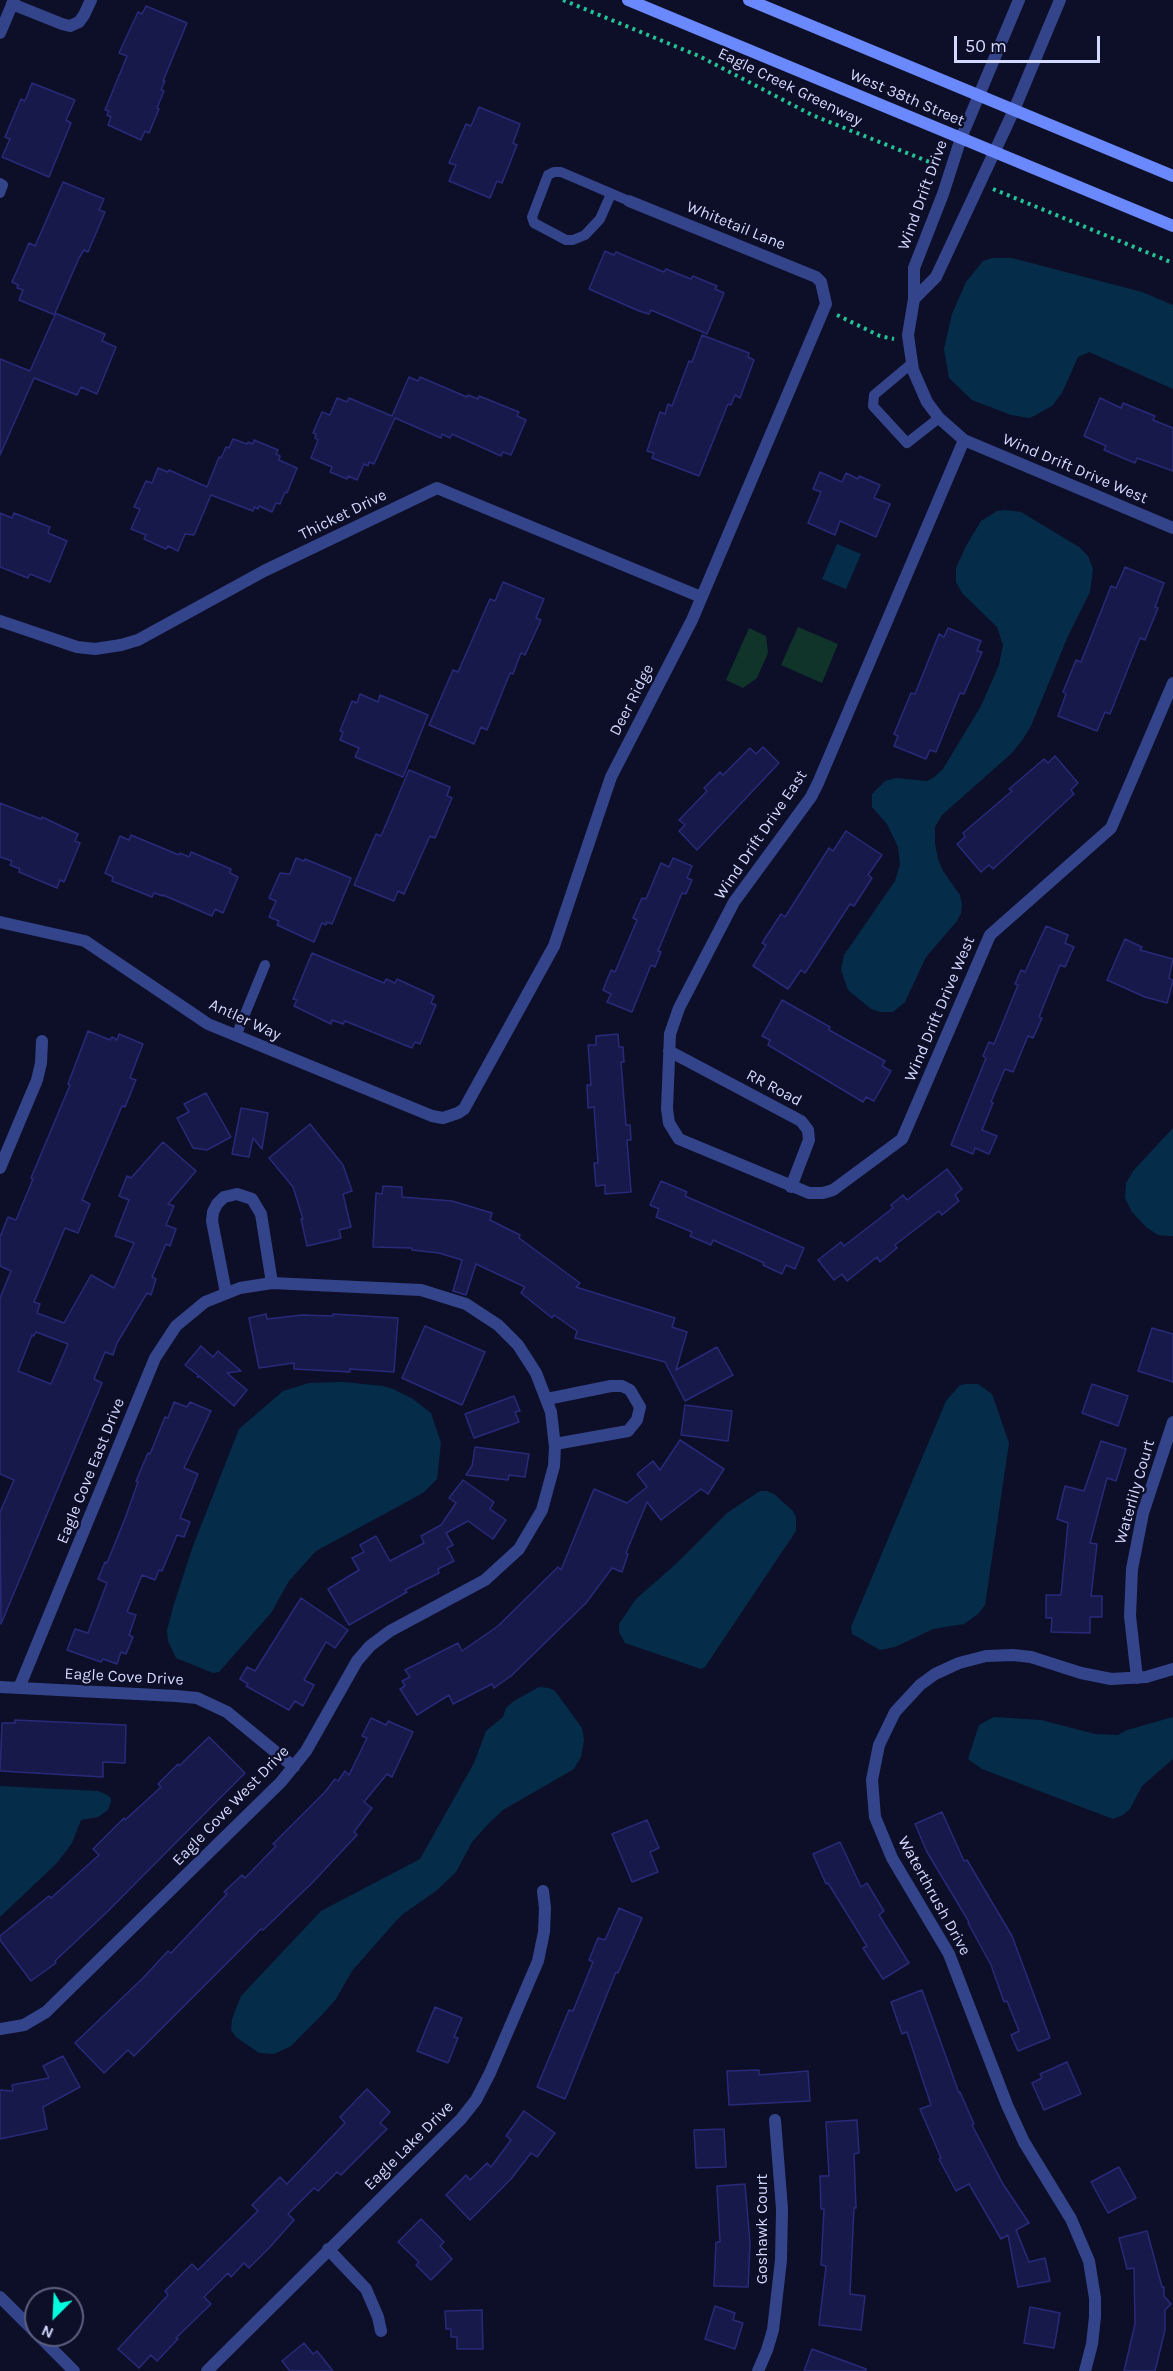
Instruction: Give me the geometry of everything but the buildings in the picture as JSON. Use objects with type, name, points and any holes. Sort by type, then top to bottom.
[{"type":"main road","name":"West 38th Street","points":[[628,0],[1173,226]]},
{"type":"main road","name":"West 38th Street","points":[[749,0],[1173,176]]},
{"type":"street","points":[[0,33],[13,2],[70,26],[84,15],[91,0]]},
{"type":"street","name":"Wind Drift Drive","points":[[964,440],[939,418],[927,402],[911,364],[909,325],[914,299],[914,267],[961,138],[1019,0]]},
{"type":"street","points":[[914,299],[936,277],[1014,110],[1060,0]]},
{"type":"street","name":"Whitetail Lane","points":[[629,201],[807,272],[816,277],[824,290]]},
{"type":"street","name":"Deer Ridge","points":[[452,1116],[470,1101],[554,946],[611,777],[701,597],[825,310],[824,290]]},
{"type":"street","name":"Wind Drift Drive West","points":[[964,440],[1173,528]]},
{"type":"street","name":"Wind Drift Drive East","points":[[791,1187],[679,1139],[669,1123],[667,1114],[672,1028],[679,1008],[734,902],[810,798],[818,783],[964,440]]},
{"type":"street","name":"Thicket Drive","points":[[0,621],[77,647],[94,649],[138,640],[264,571],[437,488],[701,597]]},
{"type":"street","name":"Wind Drift Drive West","points":[[791,1187],[809,1193],[833,1190],[902,1139],[990,934],[1111,828],[1173,683]]},
{"type":"street","name":"Antler Way","points":[[0,922],[85,941],[208,1024],[432,1116],[443,1118],[452,1116]]},
{"type":"street","points":[[0,1168],[37,1080],[41,1063],[42,1041]]},
{"type":"street","name":"RR Road","points":[[669,1051],[801,1121],[808,1130],[809,1140],[791,1187]]},
{"type":"street","points":[[226,1293],[212,1221],[217,1204],[224,1197],[237,1194],[252,1199],[261,1214],[272,1283]]},
{"type":"street","name":"Eagle Cove East Drive","points":[[19,1688],[164,1341],[183,1319],[205,1302],[240,1288],[272,1283]]},
{"type":"street","name":"Eagle Cove West Drive","points":[[0,2029],[24,2025],[46,2012],[294,1767],[357,1661],[370,1646],[390,1631],[485,1580],[519,1549],[534,1527],[545,1502],[553,1475],[555,1444],[551,1412],[536,1373],[518,1345],[498,1325],[458,1300],[422,1290],[272,1283]]},
{"type":"street","points":[[547,1398],[622,1386],[630,1390],[640,1407],[637,1420],[628,1431],[555,1444]]},
{"type":"street","name":"Waterlily Court","points":[[1137,1678],[1130,1616],[1132,1569],[1143,1513],[1173,1422]]},
{"type":"street","name":"Waterthrush Drive","points":[[1085,2371],[1092,2344],[1095,2317],[1095,2298],[1089,2261],[1071,2219],[1024,2142],[1007,2105],[949,1954],[892,1858],[876,1817],[872,1780],[879,1745],[895,1712],[920,1685],[935,1674],[959,1663],[986,1656],[1013,1655],[1031,1657],[1087,1675],[1111,1679],[1155,1676],[1173,1669]]},
{"type":"street","name":"Eagle Cove Drive","points":[[0,1687],[197,1698],[227,1712],[294,1767]]},
{"type":"street","name":"Eagle Lake Drive","points":[[207,2371],[461,2119],[479,2095],[538,1960],[544,1932],[543,1891]]},
{"type":"street","name":"Goshawk Court","points":[[758,2371],[773,2330],[781,2260],[782,2209],[775,2120]]},
{"type":"street","points":[[328,2249],[366,2289],[378,2317],[381,2331]]},
{"type":"street","points":[[0,2297],[24,2321]]},
{"type":"street","points":[[50,2347],[74,2371]]},
{"type":"lane","points":[[611,194],[600,219],[585,235],[573,240],[566,240],[534,223],[532,217],[548,175],[554,172],[561,172],[629,201]]},
{"type":"lane","points":[[0,183],[3,185],[0,193]]},
{"type":"lane","points":[[911,364],[874,395],[873,406],[907,443],[939,418]]},
{"type":"lane","points":[[236,1036],[265,965]]},
{"type":"path","name":"Eagle Creek Greenway","points":[[563,0],[699,56],[812,115],[950,171]]},
{"type":"path","points":[[978,183],[1173,263]]},
{"type":"path","points":[[825,310],[880,336],[909,343]]},
{"type":"green space","points":[[798,627],[838,644],[822,683],[781,665]]},
{"type":"green space","points":[[749,628],[766,636],[768,653],[757,678],[743,688],[726,680]]},
{"type":"water","points":[[992,258],[1012,258],[1142,292],[1173,305],[1173,389],[1089,352],[1078,357],[1062,393],[1052,406],[1030,418],[1011,415],[972,400],[949,378],[944,349],[952,314],[966,282],[983,261]]},
{"type":"water","points":[[997,511],[1021,512],[1079,547],[1088,556],[1093,569],[1090,592],[1068,636],[1031,726],[1023,739],[1012,753],[942,815],[935,827],[938,859],[943,871],[960,895],[961,913],[957,921],[926,957],[905,1002],[893,1012],[880,1012],[871,1009],[848,990],[841,970],[844,955],[895,881],[900,865],[898,847],[887,824],[872,807],[872,794],[885,781],[896,778],[927,781],[933,778],[943,769],[981,706],[999,665],[1003,645],[997,627],[962,593],[956,582],[956,568],[981,521]]},
{"type":"water","points":[[837,544],[861,554],[846,589],[822,579]]},
{"type":"water","points":[[1173,1128],[1173,1236],[1158,1235],[1146,1227],[1132,1212],[1125,1198],[1126,1183],[1133,1171]]},
{"type":"water","points":[[343,1382],[393,1389],[413,1399],[431,1413],[441,1443],[437,1479],[423,1493],[316,1551],[289,1581],[271,1613],[219,1672],[213,1673],[176,1658],[168,1641],[167,1630],[174,1604],[193,1546],[239,1429],[283,1391],[309,1383]]},
{"type":"water","points":[[978,1384],[992,1394],[1009,1443],[985,1605],[978,1614],[964,1624],[933,1629],[895,1647],[880,1650],[852,1634],[851,1627],[946,1401],[960,1385]]},
{"type":"water","points":[[760,1491],[774,1494],[793,1511],[796,1517],[796,1531],[705,1667],[701,1669],[625,1643],[619,1632],[619,1624],[636,1599],[676,1564],[727,1513]]},
{"type":"water","points":[[539,1687],[555,1691],[582,1728],[584,1740],[581,1757],[574,1769],[503,1810],[489,1823],[472,1842],[456,1872],[436,1891],[395,1922],[352,1971],[336,1999],[291,2046],[274,2054],[259,2053],[236,2037],[231,2030],[232,2019],[241,1996],[321,1911],[420,1859],[474,1763],[486,1731],[503,1717],[506,1708],[514,1701]]},
{"type":"water","points":[[994,1717],[1041,1720],[1095,1734],[1118,1735],[1127,1730],[1173,1717],[1173,1759],[1142,1786],[1130,1809],[1113,1819],[982,1769],[968,1759],[979,1725]]},
{"type":"water","points":[[0,1786],[98,1791],[111,1798],[111,1802],[108,1810],[98,1817],[81,1820],[72,1843],[57,1863],[0,1917]]}]
